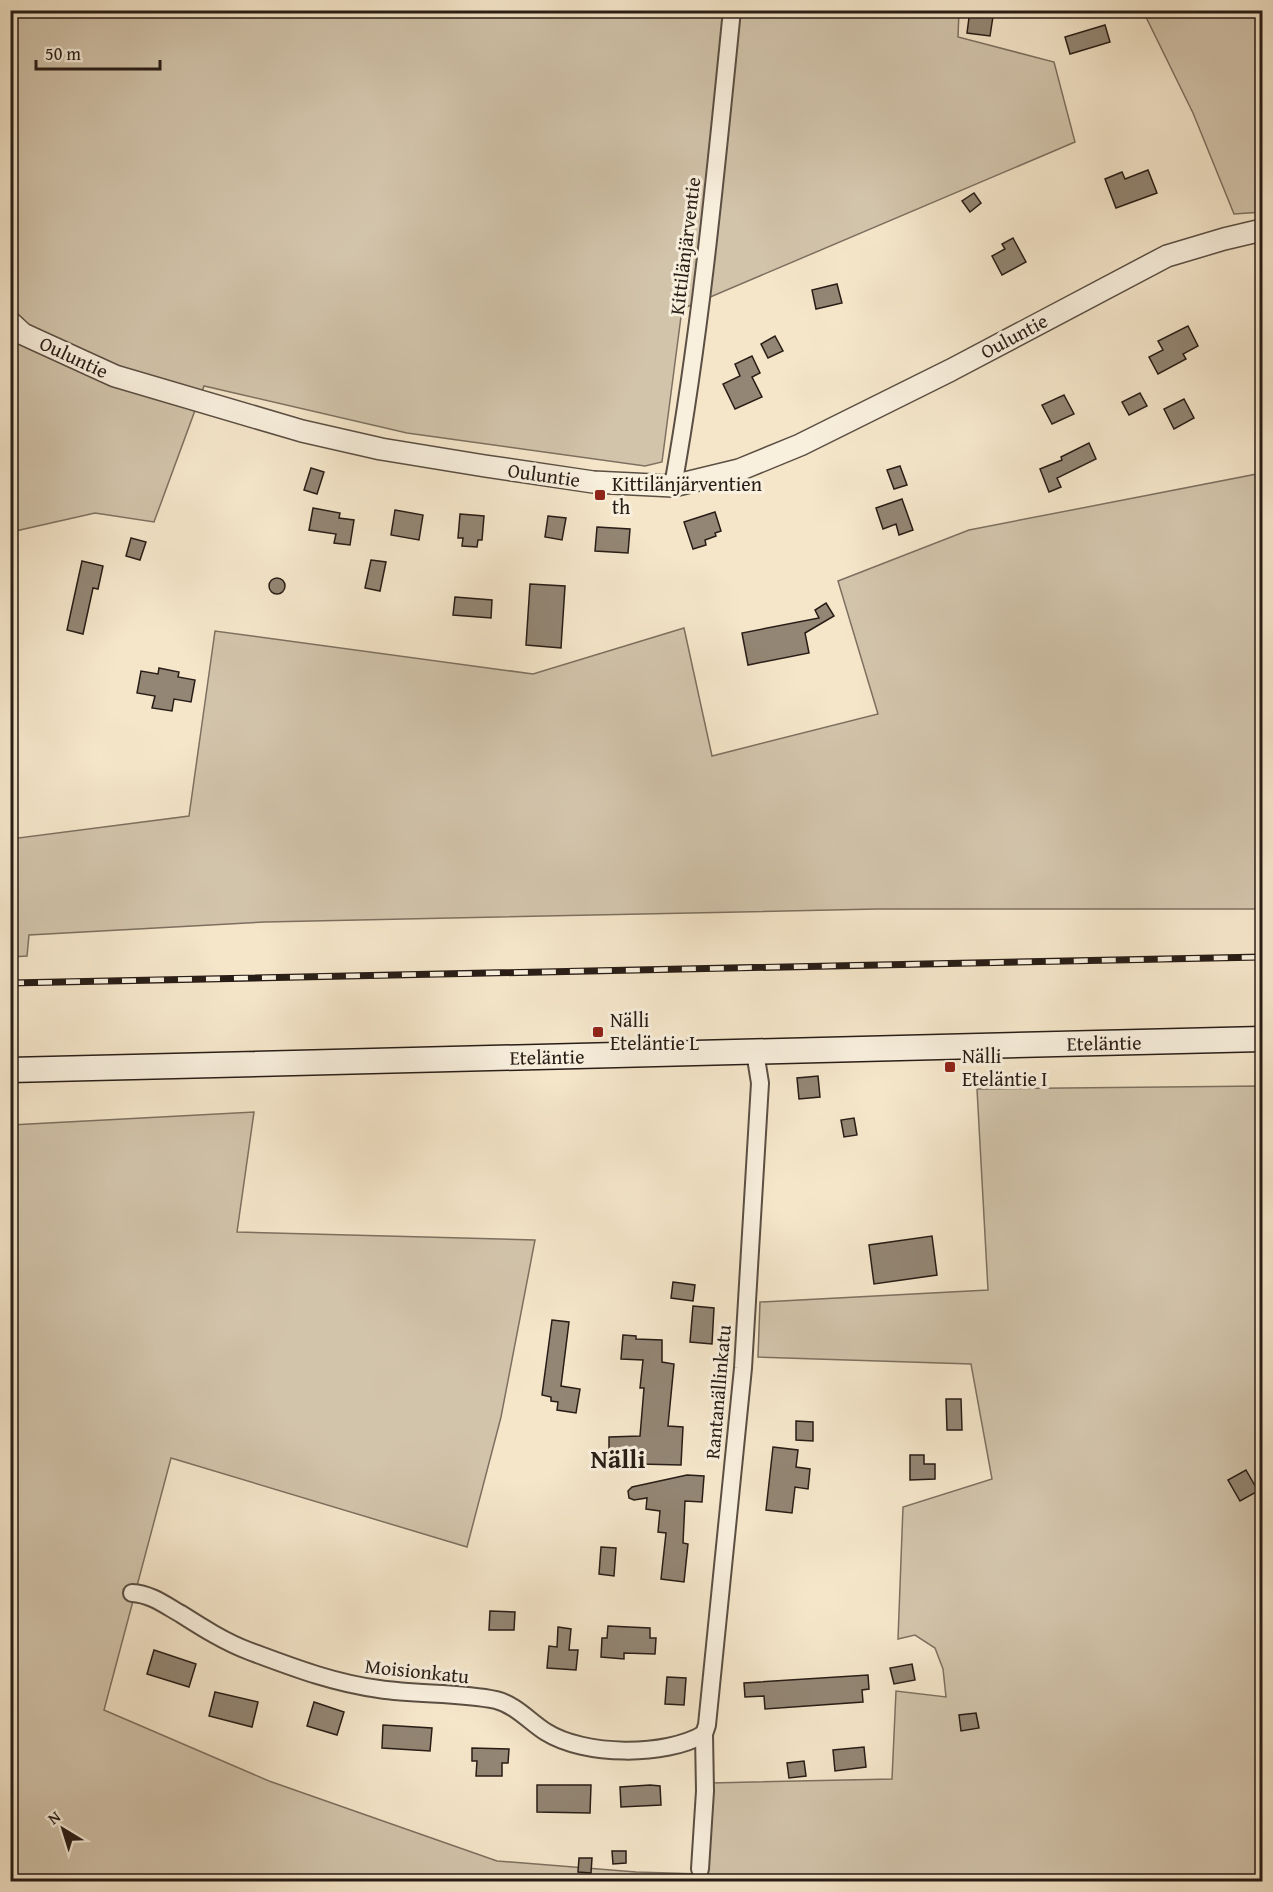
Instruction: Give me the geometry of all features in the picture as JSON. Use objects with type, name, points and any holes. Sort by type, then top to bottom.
[{"type":"main road","name":"Eteläntie","points":[[10,1070],[1263,1039]]},
{"type":"street","name":"Kittilänjärventie","points":[[673,486],[682,435],[713,191],[732,10]]},
{"type":"street","name":"Ouluntie","points":[[10,322],[23,333],[115,376],[302,431],[381,449],[593,482],[673,486],[739,470],[800,445],[951,370],[1167,256],[1263,230]]},
{"type":"street","name":"Rantanällinkatu","points":[[700,1869],[705,1791],[704,1734],[707,1725],[743,1368],[760,1083],[755,1052]]},
{"type":"street","name":"Moisionkatu","points":[[132,1593],[146,1594],[219,1637],[246,1650],[327,1679],[381,1690],[499,1701],[516,1710],[547,1733],[574,1744],[598,1748],[651,1749],[687,1743],[704,1734]]},
{"type":"shaded area","points":[[10,11],[959,11],[958,37],[1054,62],[1075,142],[682,309],[662,462],[645,466],[407,433],[204,386],[154,522],[95,513],[11,532]]},
{"type":"shaded area","points":[[1143,11],[1262,11],[1262,212],[1234,214],[1193,113]]},
{"type":"shaded area","points":[[1262,473],[1262,909],[877,909],[265,922],[29,935],[27,956],[11,957],[11,839],[189,816],[215,631],[533,674],[684,628],[712,756],[878,714],[838,581],[969,530]]},
{"type":"shaded area","points":[[1262,1086],[1262,1881],[11,1882],[11,1125],[254,1112],[237,1232],[535,1240],[501,1417],[467,1547],[171,1458],[104,1710],[269,1781],[497,1861],[636,1872],[701,1874],[711,1783],[892,1779],[896,1691],[946,1697],[943,1669],[935,1648],[915,1635],[898,1639],[903,1507],[992,1479],[971,1364],[758,1357],[760,1302],[988,1290],[977,1089]]},
{"type":"building","points":[[970,10],[994,10],[990,36],[967,33]]},
{"type":"building","points":[[1105,25],[1110,42],[1070,54],[1065,37]]},
{"type":"building","points":[[1148,170],[1157,193],[1116,208],[1105,179],[1122,172],[1125,179]]},
{"type":"building","points":[[974,193],[981,203],[970,212],[962,201]]},
{"type":"building","points":[[1013,238],[1026,262],[1002,275],[992,256],[1005,249],[1002,244]]},
{"type":"building","points":[[837,284],[842,303],[816,309],[812,290]]},
{"type":"building","points":[[1188,326],[1198,346],[1183,354],[1186,359],[1158,374],[1149,357],[1163,350],[1158,341]]},
{"type":"building","points":[[775,336],[783,351],[768,358],[761,344]]},
{"type":"building","points":[[752,356],[760,373],[752,377],[762,397],[735,409],[723,384],[740,376],[735,364]]},
{"type":"building","points":[[1140,393],[1147,406],[1129,415],[1122,402]]},
{"type":"building","points":[[1064,395],[1074,414],[1052,424],[1042,405]]},
{"type":"building","points":[[1184,399],[1194,418],[1174,429],[1164,409]]},
{"type":"building","points":[[1089,443],[1096,459],[1057,478],[1061,487],[1049,492],[1040,469],[1062,460],[1061,457]]},
{"type":"building","points":[[900,466],[907,485],[894,489],[887,470]]},
{"type":"building","points":[[311,468],[324,472],[317,494],[304,490]]},
{"type":"building","points":[[902,499],[913,530],[899,535],[896,524],[883,529],[876,508]]},
{"type":"building","points":[[313,508],[340,513],[339,518],[354,520],[350,545],[334,543],[336,534],[309,530]]},
{"type":"building","points":[[395,510],[423,515],[419,540],[391,535]]},
{"type":"building","points":[[715,512],[721,531],[715,533],[716,536],[705,540],[706,545],[693,549],[684,522]]},
{"type":"building","points":[[460,514],[484,516],[482,540],[478,540],[477,547],[462,546],[463,538],[458,538]]},
{"type":"building","points":[[548,516],[566,518],[562,540],[545,537]]},
{"type":"building","points":[[597,527],[630,529],[628,553],[595,551]]},
{"type":"building","points":[[131,538],[146,542],[140,560],[126,556]]},
{"type":"building","points":[[371,560],[386,562],[380,591],[365,588]]},
{"type":"building","points":[[82,561],[103,566],[98,589],[93,588],[83,634],[67,630]]},
{"type":"building","points":[[277,578],[285,586],[277,594],[269,586]]},
{"type":"building","points":[[530,584],[565,586],[561,648],[526,645]]},
{"type":"building","points":[[455,597],[492,600],[491,618],[453,615]]},
{"type":"building","points":[[826,603],[834,616],[805,633],[809,653],[748,665],[742,633],[819,618],[815,610]]},
{"type":"building","points":[[159,668],[179,672],[178,677],[195,680],[191,702],[174,699],[172,711],[152,708],[155,696],[137,693],[141,671],[158,674]]},
{"type":"building","points":[[818,1076],[820,1097],[799,1099],[797,1078]]},
{"type":"building","points":[[854,1118],[857,1135],[844,1137],[841,1120]]},
{"type":"building","points":[[932,1236],[937,1275],[874,1284],[869,1245]]},
{"type":"building","points":[[673,1282],[695,1285],[693,1301],[671,1298]]},
{"type":"building","points":[[693,1306],[714,1308],[712,1344],[690,1342]]},
{"type":"building","points":[[552,1320],[569,1322],[561,1386],[580,1389],[576,1413],[557,1410],[558,1402],[551,1401],[551,1397],[542,1395]]},
{"type":"building","points":[[623,1335],[636,1336],[636,1339],[662,1340],[662,1362],[674,1364],[668,1426],[683,1427],[681,1465],[639,1464],[640,1450],[609,1451],[609,1437],[640,1436],[644,1388],[640,1388],[643,1360],[621,1359]]},
{"type":"building","points":[[946,1399],[961,1399],[962,1430],[947,1430]]},
{"type":"building","points":[[796,1421],[813,1422],[813,1441],[796,1440]]},
{"type":"building","points":[[773,1447],[798,1450],[796,1467],[810,1469],[808,1489],[795,1487],[792,1513],[766,1510]]},
{"type":"building","points":[[910,1455],[924,1455],[924,1464],[935,1464],[935,1479],[910,1480]]},
{"type":"building","points":[[1246,1470],[1258,1491],[1240,1501],[1228,1480]]},
{"type":"building","points":[[687,1475],[704,1476],[702,1502],[685,1501],[683,1543],[688,1544],[684,1582],[661,1579],[666,1533],[658,1532],[660,1511],[646,1509],[647,1498],[634,1500],[629,1498],[628,1491],[632,1487]]},
{"type":"building","points":[[601,1547],[616,1548],[614,1576],[599,1574]]},
{"type":"building","points":[[490,1611],[515,1612],[514,1630],[489,1630]]},
{"type":"building","points":[[608,1626],[650,1628],[650,1638],[656,1638],[655,1654],[624,1653],[624,1659],[601,1657],[602,1638],[607,1638]]},
{"type":"building","points":[[558,1627],[571,1629],[569,1650],[578,1650],[576,1670],[547,1668],[549,1646],[557,1647]]},
{"type":"building","points":[[154,1650],[196,1664],[189,1687],[147,1674]]},
{"type":"building","points":[[912,1664],[915,1680],[894,1684],[890,1668]]},
{"type":"building","points":[[868,1675],[869,1689],[862,1690],[863,1702],[765,1709],[764,1696],[745,1697],[744,1683]]},
{"type":"building","points":[[667,1677],[686,1678],[684,1705],[665,1704]]},
{"type":"building","points":[[215,1692],[258,1702],[252,1727],[209,1716]]},
{"type":"building","points":[[314,1702],[344,1712],[337,1735],[307,1726]]},
{"type":"building","points":[[976,1713],[979,1728],[961,1731],[959,1715]]},
{"type":"building","points":[[383,1725],[432,1728],[430,1751],[382,1748]]},
{"type":"building","points":[[864,1747],[866,1767],[835,1771],[833,1750]]},
{"type":"building","points":[[472,1748],[509,1749],[508,1763],[502,1763],[502,1776],[476,1776],[477,1761],[472,1761]]},
{"type":"building","points":[[804,1761],[806,1776],[789,1778],[787,1763]]},
{"type":"building","points":[[537,1785],[591,1785],[590,1813],[537,1812]]},
{"type":"building","points":[[660,1786],[661,1805],[621,1807],[620,1787]]},
{"type":"building","points":[[612,1851],[626,1851],[626,1863],[613,1864]]},
{"type":"building","points":[[579,1858],[592,1858],[591,1873],[578,1872]]},
{"type":"railway","points":[[10,983],[1262,957]]},
{"type":"place","name":"Kittilänjärventien th","points":[[600,495]]},
{"type":"place","name":"Nälli Eteläntie L","points":[[598,1032]]},
{"type":"place","name":"Nälli Eteläntie I","points":[[950,1067]]},
{"type":"district","name":"Nälli","points":[[618,1459]]}]
